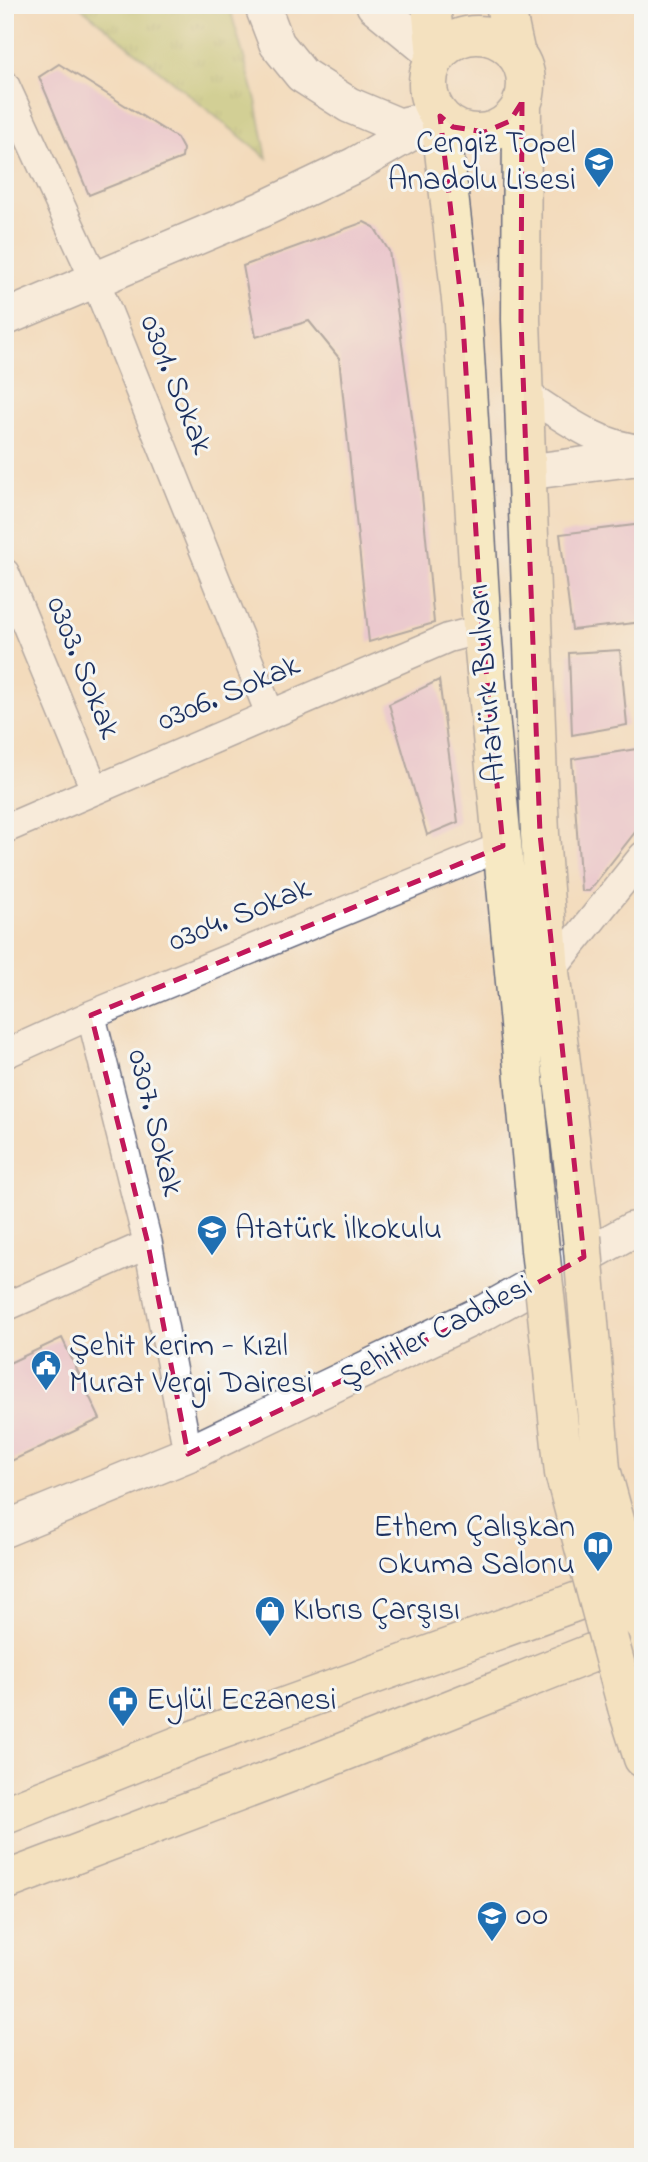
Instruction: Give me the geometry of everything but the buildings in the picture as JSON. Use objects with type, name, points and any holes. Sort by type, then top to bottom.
[{"type":"main road","points":[[431,5],[436,56],[430,70],[428,86],[431,102],[440,116],[453,127],[468,132],[485,132],[510,121],[522,102]]},
{"type":"main road","points":[[505,5],[526,86],[522,102],[523,392],[540,834],[551,972],[582,1237],[601,1469],[643,1623]]},
{"type":"main road","points":[[436,56],[460,38],[475,35],[505,44],[516,55]]},
{"type":"main road","name":"Atatürk Bulvarı","points":[[440,116],[462,308],[482,629],[540,1249],[564,1473],[643,1758]]},
{"type":"main road","points":[[5,1815],[190,1741],[643,1578]]},
{"type":"main road","points":[[5,1881],[313,1764],[643,1633]]},
{"type":"street","points":[[262,5],[277,44],[302,75],[348,105],[399,125],[440,116]]},
{"type":"street","points":[[374,5],[436,56]]},
{"type":"street","name":"0301. Sokak","points":[[5,85],[95,280],[270,714]]},
{"type":"street","points":[[5,318],[263,209],[355,165],[440,116]]},
{"type":"street","points":[[523,392],[570,423],[618,447],[643,449]]},
{"type":"street","points":[[528,472],[643,457]]},
{"type":"street","name":"0303. Sokak","points":[[5,573],[95,790]]},
{"type":"street","name":"0306. Sokak","points":[[5,829],[448,638],[482,629]]},
{"type":"street","name":"0304. Sokak","points":[[5,1054],[91,1015],[503,846]]},
{"type":"street","points":[[551,972],[643,856]]},
{"type":"street","name":"0307. Sokak","points":[[91,1015],[148,1244],[188,1454]]},
{"type":"street","name":"Şehitler Caddesi","points":[[5,1529],[188,1454],[485,1312],[637,1227]]},
{"type":"street","points":[[5,1307],[148,1244]]},
{"type":"highlighted area","points":[[522,102],[521,320],[540,834],[584,1257],[485,1312],[188,1454],[148,1244],[91,1015],[503,846],[482,629],[462,308],[440,116],[453,127],[485,132],[510,121]]},
{"type":"green space","points":[[78,5],[229,5],[256,100],[267,158]]},
{"type":"place","name":"Cengiz Topel Anadolu Lisesi","points":[[599,189]]},
{"type":"place","name":"Atatürk İlkokulu","points":[[212,1257]]},
{"type":"place","name":"Şehit Kerim - Kızıl Murat Vergi Dairesi","points":[[46,1392]]},
{"type":"place","name":"Ethem Çalışkan Okuma Salonu","points":[[598,1573]]},
{"type":"place","name":"Kıbrıs Çarşısı","points":[[270,1638]]},
{"type":"place","name":"Eylül Eczanesi","points":[[123,1728]]},
{"type":"place","name":"oo","points":[[492,1943]]}]
